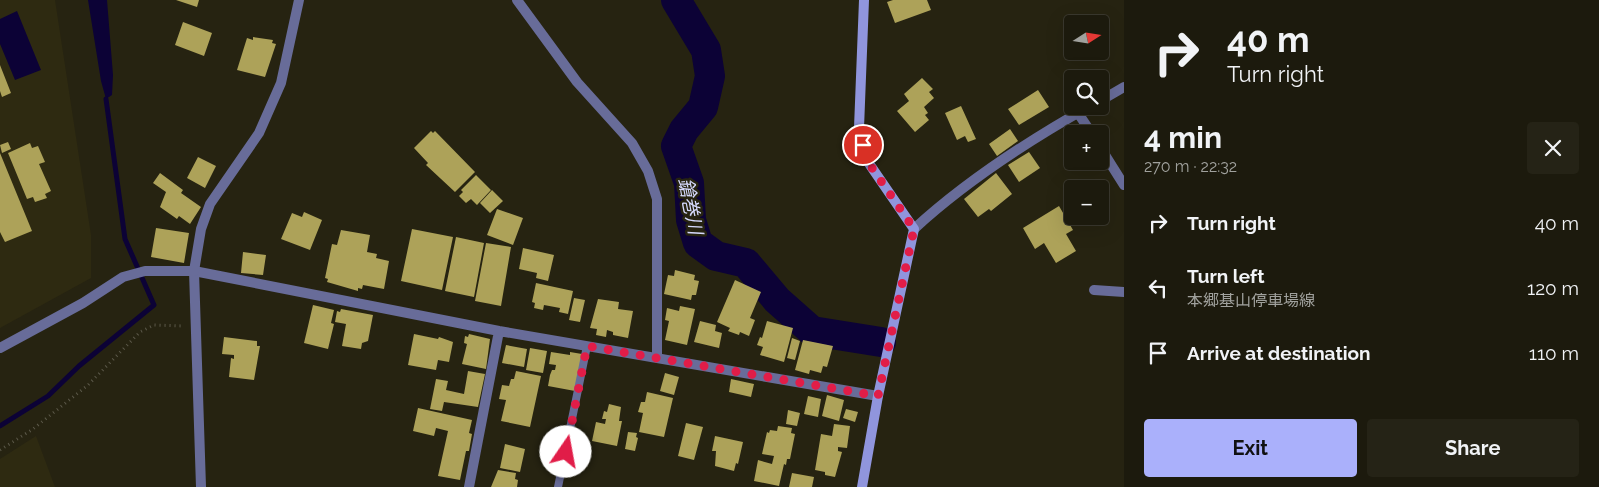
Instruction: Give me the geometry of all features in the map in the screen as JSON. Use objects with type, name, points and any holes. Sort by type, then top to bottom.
[{"type":"main road","points":[[862,487],[878,396],[914,229],[868,162],[859,128],[864,0]]},
{"type":"street","points":[[201,487],[194,271],[201,229],[210,204],[259,133],[281,83],[299,0]]},
{"type":"street","points":[[517,0],[577,82],[632,143],[648,171],[656,199],[657,358]]},
{"type":"street","points":[[1109,96],[1124,87]]},
{"type":"street","points":[[914,229],[948,197],[1074,115]]},
{"type":"street","points":[[1109,161],[1124,185]]},
{"type":"street","points":[[0,348],[83,303],[123,277],[145,270],[194,271],[499,332],[878,396]]},
{"type":"street","points":[[1094,290],[1124,292]]},
{"type":"street","points":[[469,487],[499,332]]},
{"type":"lane","points":[[558,487],[587,346]]},
{"type":"path","points":[[0,450],[33,429],[88,385],[140,332],[154,325],[196,327]]},
{"type":"shaded area","points":[[0,0],[55,0],[91,235],[91,278],[0,328]]},
{"type":"shaded area","points":[[88,0],[107,0],[113,75],[112,95],[106,99],[101,81]]},
{"type":"shaded area","points":[[17,11],[41,70],[15,80],[0,44],[0,19]]},
{"type":"shaded area","points":[[36,436],[55,487],[0,487],[0,459]]},
{"type":"building","points":[[176,0],[199,0],[197,7]]},
{"type":"building","points":[[893,0],[927,0],[931,10],[895,23],[887,2]]},
{"type":"building","points":[[183,22],[212,33],[204,56],[175,45]]},
{"type":"building","points":[[253,37],[273,40],[272,43],[276,44],[265,77],[237,70],[247,38],[253,40]]},
{"type":"building","points":[[0,65],[11,93],[2,97],[0,91]]},
{"type":"building","points":[[922,78],[933,89],[929,92],[934,98],[924,107],[928,113],[925,115],[929,120],[915,132],[897,111],[909,101],[904,94]]},
{"type":"building","points":[[1038,90],[1049,107],[1019,125],[1008,109]]},
{"type":"building","points":[[961,106],[976,139],[968,142],[965,136],[957,140],[945,113]]},
{"type":"building","points":[[1010,129],[1018,141],[997,156],[989,144]]},
{"type":"building","points":[[431,131],[433,133],[435,131],[475,172],[455,192],[426,165],[428,163],[414,148]]},
{"type":"building","points":[[8,142],[11,149],[2,153],[0,145]]},
{"type":"building","points":[[30,143],[32,148],[38,146],[45,162],[39,164],[51,191],[45,194],[47,198],[35,202],[33,197],[27,199],[8,153]]},
{"type":"building","points":[[1029,152],[1040,168],[1019,182],[1008,165]]},
{"type":"building","points":[[0,153],[32,231],[5,242],[0,232]]},
{"type":"building","points":[[198,157],[216,166],[205,188],[187,178]]},
{"type":"building","points":[[160,173],[183,190],[181,193],[201,207],[190,224],[179,216],[177,219],[160,207],[166,192],[153,183]]},
{"type":"building","points":[[996,173],[1012,194],[991,211],[989,209],[978,217],[964,199]]},
{"type":"building","points":[[476,175],[491,190],[477,205],[471,199],[466,203],[459,196],[463,192],[461,190]]},
{"type":"building","points":[[492,190],[503,201],[490,213],[480,203]]},
{"type":"building","points":[[1059,206],[1064,215],[1064,225],[1070,225],[1073,230],[1066,234],[1076,251],[1056,263],[1044,243],[1035,249],[1023,228]]},
{"type":"building","points":[[497,209],[523,218],[513,245],[487,235]]},
{"type":"building","points":[[304,212],[322,220],[310,250],[281,239],[292,213],[302,217]]},
{"type":"building","points":[[156,228],[189,233],[184,263],[151,257]]},
{"type":"building","points":[[412,229],[453,237],[442,290],[401,281]]},
{"type":"building","points":[[341,230],[370,235],[367,252],[377,254],[376,258],[389,261],[384,289],[363,285],[362,289],[358,288],[358,291],[327,282],[328,279],[325,278],[332,244],[337,245]]},
{"type":"building","points":[[456,237],[484,243],[474,297],[445,291]]},
{"type":"building","points":[[486,243],[511,247],[501,306],[475,301]]},
{"type":"building","points":[[523,248],[554,255],[548,281],[536,278],[537,273],[519,269]]},
{"type":"building","points":[[243,252],[266,255],[263,275],[241,273]]},
{"type":"building","points":[[675,270],[695,275],[694,280],[699,281],[696,295],[692,295],[691,300],[664,294],[668,275],[674,276]]},
{"type":"building","points":[[735,280],[761,292],[750,318],[755,320],[749,336],[740,332],[739,335],[728,331],[730,328],[717,322]]},
{"type":"building","points":[[536,283],[573,291],[568,314],[559,312],[560,308],[544,305],[543,310],[534,308],[535,303],[532,302]]},
{"type":"building","points":[[574,298],[585,300],[580,322],[569,320]]},
{"type":"building","points":[[598,299],[619,302],[618,309],[633,311],[628,338],[613,335],[613,332],[607,330],[606,337],[596,335],[597,329],[590,328]]},
{"type":"building","points":[[313,305],[334,310],[331,323],[334,324],[328,349],[304,343]]},
{"type":"building","points":[[680,306],[695,309],[687,345],[665,340],[669,321],[665,320],[667,308],[679,311]]},
{"type":"building","points":[[341,309],[373,315],[368,341],[362,343],[361,349],[342,346],[346,324],[335,322],[337,311],[340,312]]},
{"type":"building","points":[[700,321],[716,325],[715,331],[722,333],[719,348],[694,342]]},
{"type":"building","points":[[767,321],[793,328],[784,362],[760,355],[763,347],[757,345],[760,337],[762,338]]},
{"type":"building","points":[[414,334],[438,339],[439,337],[453,342],[449,362],[438,360],[436,370],[408,365]]},
{"type":"building","points":[[469,334],[490,339],[486,369],[462,364],[467,344],[464,343],[465,336],[468,337]]},
{"type":"building","points":[[224,337],[257,341],[257,346],[260,346],[254,380],[229,377],[231,358],[234,359],[234,355],[222,354]]},
{"type":"building","points":[[792,338],[800,341],[795,360],[787,358]]},
{"type":"building","points":[[803,340],[833,346],[827,367],[823,366],[821,373],[810,370],[809,374],[795,370]]},
{"type":"building","points":[[506,345],[527,349],[524,367],[502,363]]},
{"type":"building","points":[[530,348],[547,351],[543,373],[526,370]]},
{"type":"building","points":[[551,352],[570,355],[570,352],[582,354],[575,391],[548,386],[550,375],[552,370],[555,370],[556,365],[549,364]]},
{"type":"building","points":[[468,371],[485,374],[478,407],[444,402],[442,411],[430,409],[436,379],[448,381],[446,390],[464,394]]},
{"type":"building","points":[[516,371],[541,376],[530,427],[501,421],[506,400],[499,399],[502,385],[509,386],[511,379],[514,379]]},
{"type":"building","points":[[665,373],[679,377],[674,395],[660,391]]},
{"type":"building","points":[[731,379],[754,384],[751,397],[729,392]]},
{"type":"building","points":[[647,392],[673,398],[664,437],[639,432],[643,413],[638,412],[641,402],[645,402]]},
{"type":"building","points":[[827,395],[844,400],[839,421],[822,416]]},
{"type":"building","points":[[808,396],[821,399],[818,417],[804,414]]},
{"type":"building","points":[[609,404],[621,407],[619,421],[622,421],[617,446],[592,441],[596,422],[605,424],[606,419],[602,419],[604,411],[607,412]]},
{"type":"building","points":[[418,408],[472,420],[469,433],[472,434],[469,451],[466,451],[460,480],[438,476],[448,431],[436,428],[434,436],[413,431]]},
{"type":"building","points":[[846,409],[858,412],[855,422],[843,418]]},
{"type":"building","points":[[788,410],[800,413],[797,426],[786,424]]},
{"type":"building","points":[[686,423],[703,427],[694,460],[678,456]]},
{"type":"building","points":[[834,424],[850,426],[847,448],[838,447],[838,451],[842,452],[835,477],[815,470],[821,434],[832,436]]},
{"type":"building","points":[[778,426],[792,428],[791,433],[795,434],[790,459],[787,459],[786,465],[784,464],[779,486],[754,481],[758,460],[772,464],[774,456],[762,454],[767,432],[769,433],[770,430],[777,431]]},
{"type":"building","points":[[628,432],[637,433],[636,437],[638,438],[635,451],[625,449]]},
{"type":"building","points":[[715,436],[743,442],[738,464],[736,463],[734,471],[715,466],[716,451],[712,451]]},
{"type":"building","points":[[505,444],[525,449],[520,472],[500,468]]},
{"type":"building","points":[[498,470],[516,473],[517,487],[491,487]]},
{"type":"building","points":[[792,473],[814,477],[812,487],[789,487]]},
{"type":"waterway","name":"鎗巻川","points":[[676,0],[706,50],[710,76],[703,107],[684,130],[676,146],[689,183],[691,220],[698,243],[716,256],[746,263],[777,300],[812,331],[881,342]]},
{"type":"waterway","points":[[0,426],[48,396],[79,366],[154,305],[125,239],[106,99]]},
{"type":"route","points":[[566,452],[587,346],[878,396],[914,229],[868,162],[863,145]]}]
